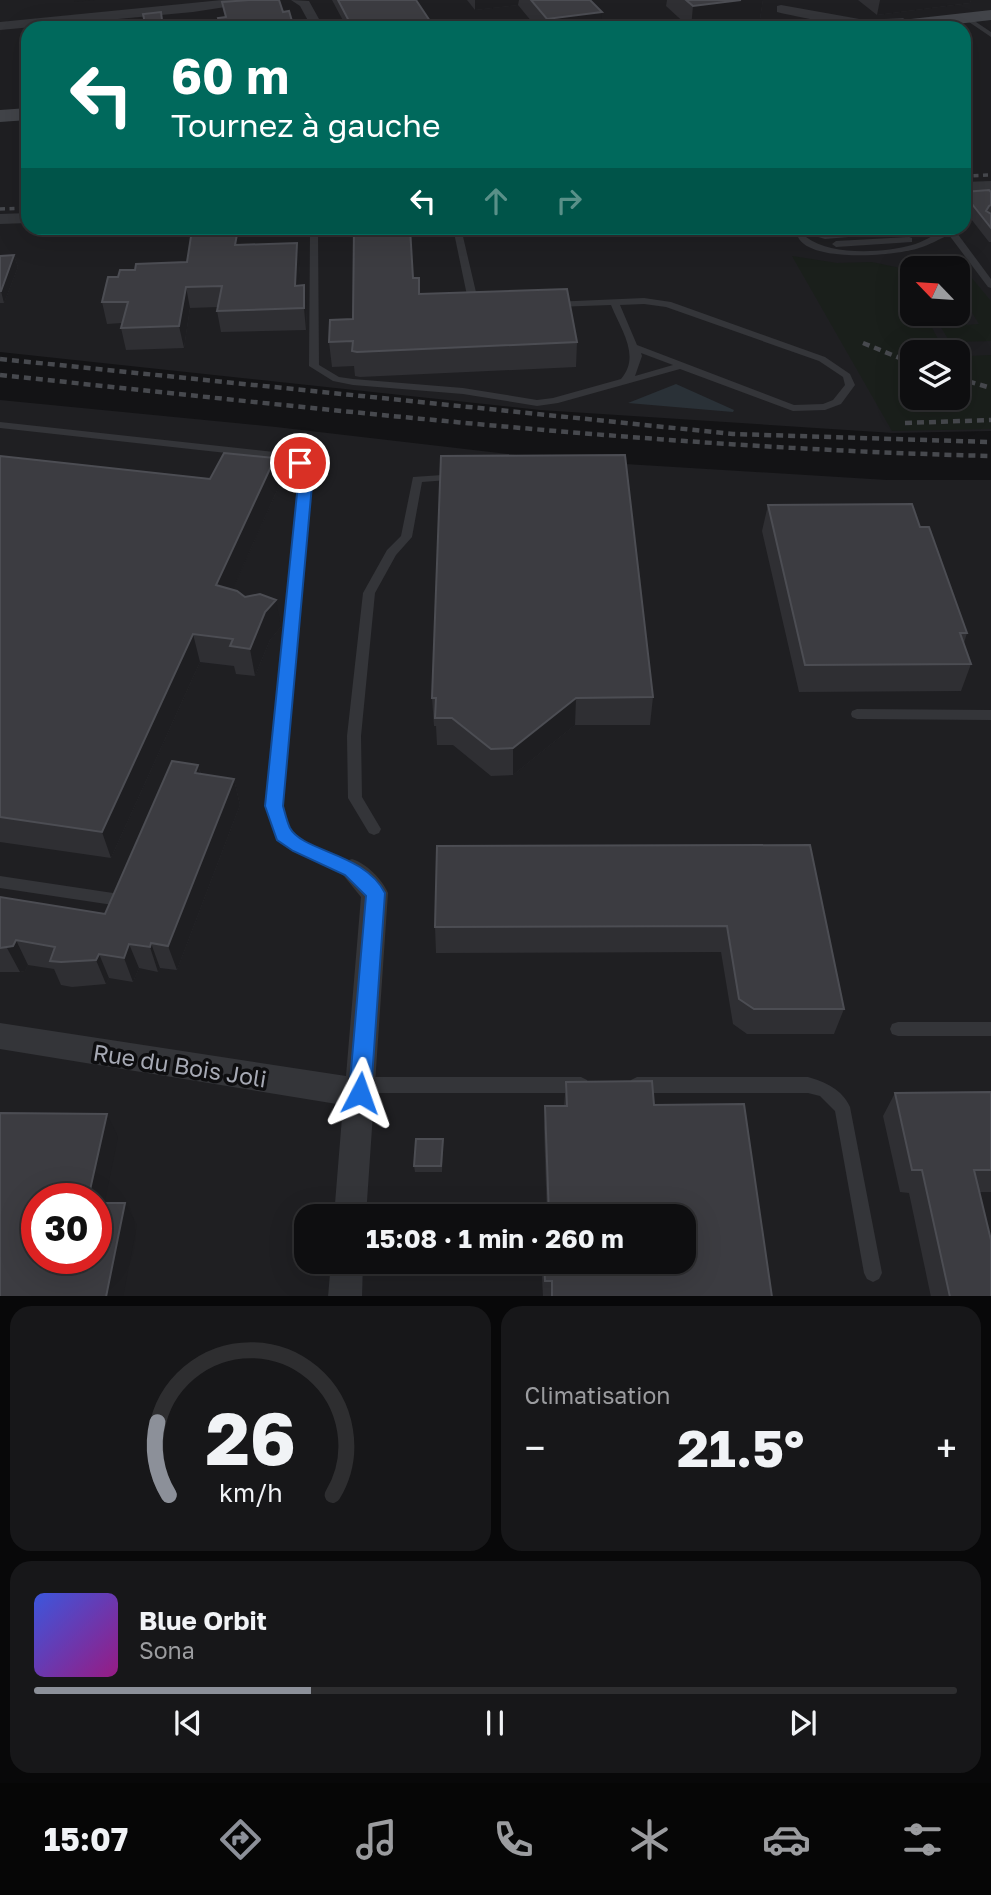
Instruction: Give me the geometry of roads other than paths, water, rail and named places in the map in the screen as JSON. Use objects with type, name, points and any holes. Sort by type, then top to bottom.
[{"type":"main road","points":[[959,21],[991,17]]},
{"type":"main road","points":[[955,21],[966,20]]},
{"type":"main road","points":[[0,116],[21,114]]},
{"type":"street","points":[[54,21],[193,8],[245,0]]},
{"type":"street","points":[[297,0],[305,4],[314,21]]},
{"type":"street","points":[[770,0],[793,21]]},
{"type":"street","points":[[781,9],[825,21]]},
{"type":"street","points":[[943,21],[966,20]]},
{"type":"street","points":[[0,26],[21,24]]},
{"type":"street","points":[[971,187],[991,186]]},
{"type":"street","points":[[0,219],[21,218]]},
{"type":"street","points":[[351,1204],[375,893],[352,870]]},
{"type":"street","name":"Rue du Bois Joli","points":[[0,1036],[360,1089]]},
{"type":"street","points":[[345,1296],[346,1274]]},
{"type":"lane","points":[[971,23],[991,35]]},
{"type":"lane","points":[[314,235],[314,366],[336,379],[463,391],[537,403],[554,401],[681,366]]},
{"type":"lane","points":[[458,235],[472,305],[482,307]]},
{"type":"lane","points":[[802,235],[804,240],[817,248],[855,252],[916,246],[939,235]]},
{"type":"lane","points":[[955,235],[987,274],[991,285]]},
{"type":"lane","points":[[548,304],[655,301],[822,359],[848,376],[850,385],[837,402],[825,407],[793,408],[633,347]]},
{"type":"lane","points":[[614,302],[637,356],[632,373],[625,381]]},
{"type":"lane","points":[[0,425],[283,456],[300,463],[306,474],[274,806],[283,834],[299,846],[352,870]]},
{"type":"lane","points":[[374,829],[355,798],[354,761],[354,736],[369,593],[391,553],[406,537],[417,479],[469,477]]},
{"type":"lane","points":[[857,714],[991,715]]},
{"type":"lane","points":[[0,882],[113,899]]},
{"type":"lane","points":[[898,1029],[991,1030]]},
{"type":"lane","points":[[360,1089],[598,1085]]},
{"type":"lane","points":[[626,1085],[808,1085],[825,1090],[842,1107],[873,1273]]},
{"type":"railway","points":[[971,176],[991,175]]},
{"type":"railway","points":[[0,209],[21,208]]},
{"type":"railway","points":[[863,343],[900,358]]},
{"type":"railway","points":[[0,359],[733,434],[991,442]]},
{"type":"railway","points":[[0,375],[495,426],[742,445],[991,456]]},
{"type":"railway","points":[[970,382],[991,388]]},
{"type":"railway","points":[[905,423],[991,420]]}]
